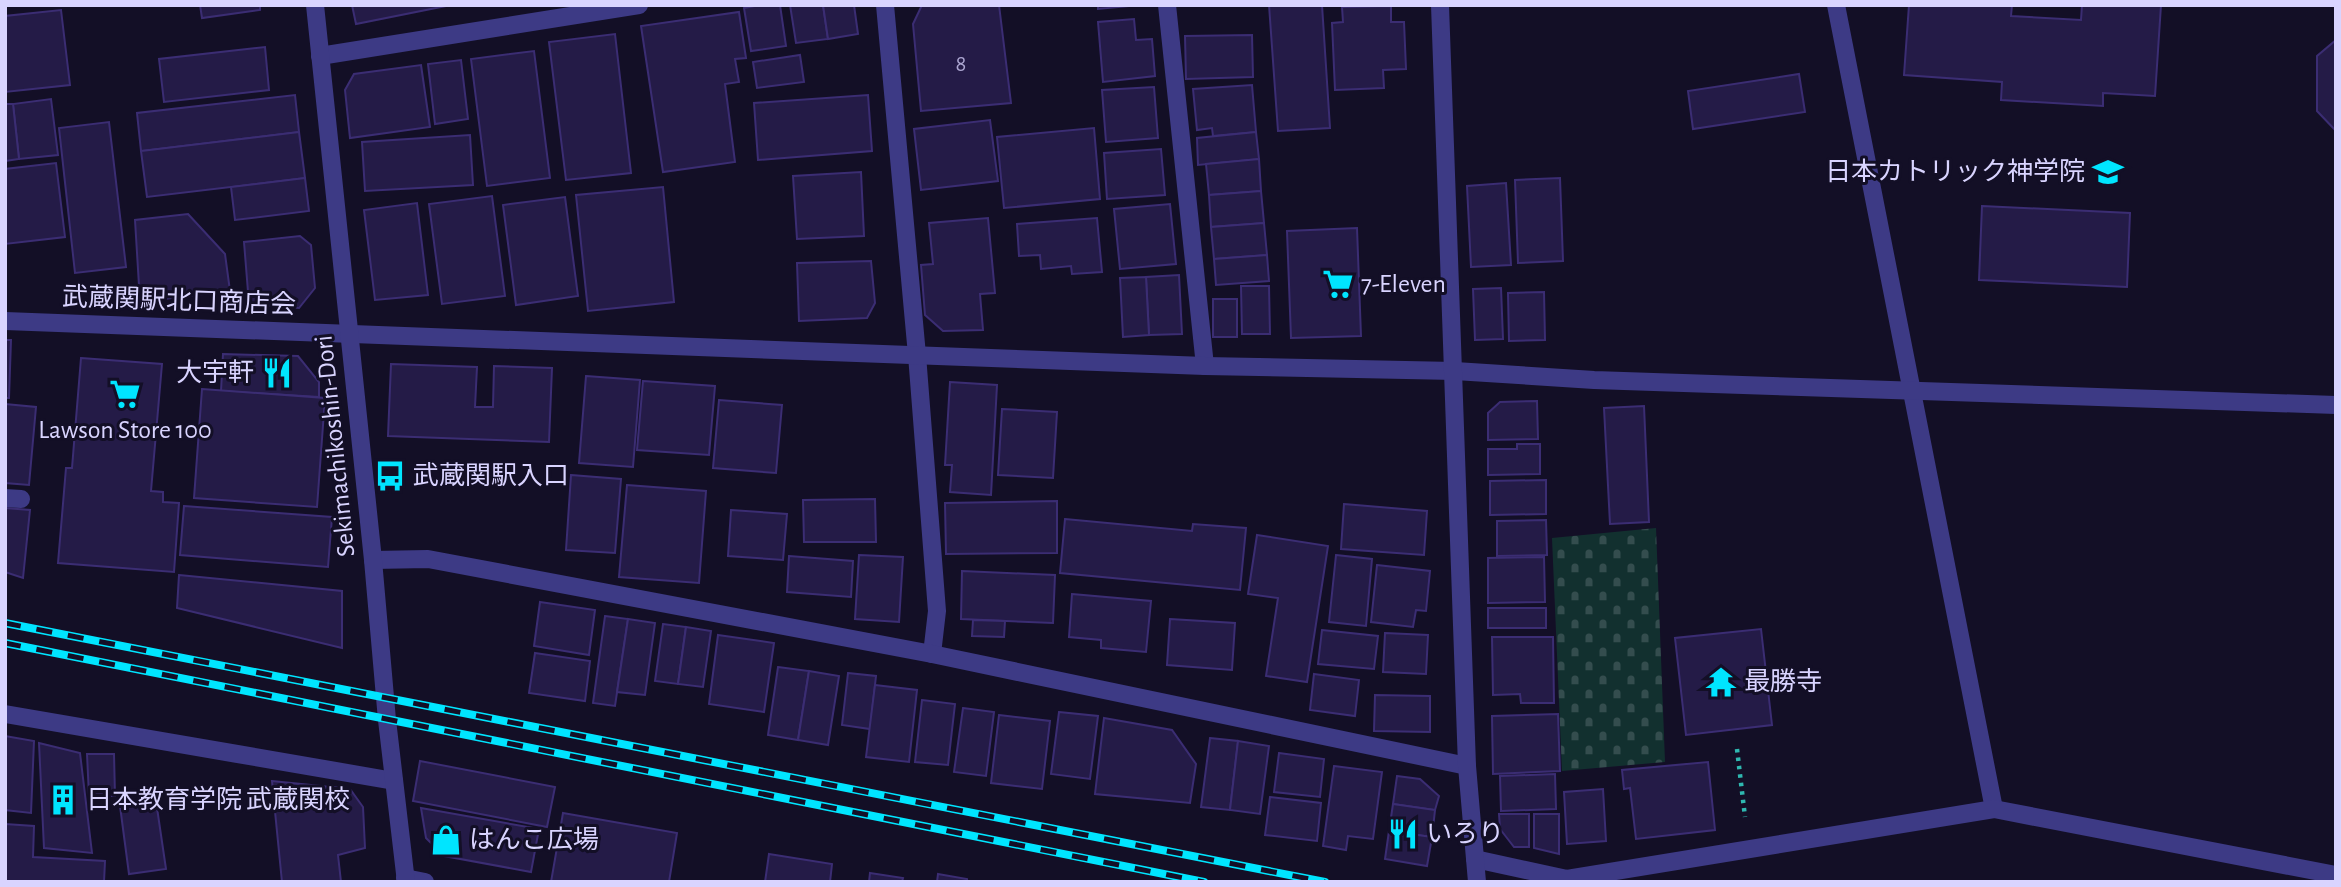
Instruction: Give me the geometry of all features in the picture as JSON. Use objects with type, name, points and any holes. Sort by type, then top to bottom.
[{"type":"street","name":"Sekimachikoshin-Dori","points":[[315,5],[405,880]]},
{"type":"street","points":[[320,56],[639,5]]},
{"type":"street","points":[[885,5],[937,611],[933,654]]},
{"type":"street","points":[[1167,5],[1205,366]]},
{"type":"street","points":[[1440,5],[1467,766],[1477,882]]},
{"type":"street","points":[[1836,5],[1994,809]]},
{"type":"street","name":"武蔵関駅北口商店会","points":[[5,321],[1205,366],[1455,371],[1594,380],[2336,405]]},
{"type":"street","points":[[373,560],[428,559],[933,654],[1467,766]]},
{"type":"street","points":[[5,714],[394,781]]},
{"type":"street","points":[[1475,859],[1567,879],[1994,809],[2336,875]]},
{"type":"street","points":[[405,880],[425,882]]},
{"type":"path","points":[[1737,749],[1749,849]]},
{"type":"green space","points":[[1656,528],[1665,762],[1562,771],[1552,538]]},
{"type":"building","points":[[200,5],[260,5],[260,10],[202,18]]},
{"type":"building","points":[[352,5],[451,5],[356,24]]},
{"type":"building","points":[[780,5],[786,46],[751,51],[744,8]]},
{"type":"building","points":[[790,5],[823,5],[828,39],[796,43]]},
{"type":"building","points":[[823,5],[854,5],[858,34],[828,39]]},
{"type":"building","points":[[922,5],[999,5],[1011,103],[921,111],[913,24]]},
{"type":"building","points":[[1098,5],[1140,5],[1098,9]]},
{"type":"building","points":[[1269,5],[1322,5],[1330,128],[1278,131]]},
{"type":"building","points":[[1909,5],[2012,5],[2011,16],[2081,20],[2082,5],[2161,5],[2155,96],[2103,93],[2103,106],[2001,100],[2002,82],[1904,75]]},
{"type":"building","points":[[1391,6],[1391,22],[1404,22],[1406,69],[1383,70],[1384,88],[1335,90],[1332,23],[1343,22],[1342,7]]},
{"type":"building","points":[[61,10],[70,85],[5,92],[5,16]]},
{"type":"building","points":[[739,12],[746,58],[735,59],[739,82],[725,84],[735,162],[663,172],[641,26]]},
{"type":"building","points":[[1134,19],[1136,40],[1152,39],[1155,76],[1103,82],[1098,22]]},
{"type":"building","points":[[615,34],[631,173],[566,180],[549,42]]},
{"type":"building","points":[[1252,35],[1253,77],[1186,79],[1185,36]]},
{"type":"building","points":[[2336,40],[2336,131],[2317,111],[2317,56]]},
{"type":"building","points":[[265,47],[269,90],[164,102],[159,59]]},
{"type":"building","points":[[534,51],[550,178],[487,186],[471,59]]},
{"type":"building","points":[[800,55],[804,82],[757,88],[753,62]]},
{"type":"building","points":[[461,60],[468,119],[435,124],[428,64]]},
{"type":"building","points":[[421,65],[430,127],[350,138],[345,90],[354,74]]},
{"type":"building","points":[[1799,74],[1805,112],[1693,129],[1688,91]]},
{"type":"building","points":[[1252,85],[1256,132],[1213,136],[1212,128],[1197,130],[1193,89]]},
{"type":"building","points":[[1154,87],[1158,138],[1106,142],[1102,90]]},
{"type":"building","points":[[295,95],[299,132],[141,151],[137,113]]},
{"type":"building","points":[[868,95],[872,151],[758,160],[754,103]]},
{"type":"building","points":[[51,99],[58,155],[19,159],[13,104]]},
{"type":"building","points":[[5,104],[13,104],[19,159],[5,161]]},
{"type":"building","points":[[990,120],[998,181],[921,190],[914,129]]},
{"type":"building","points":[[109,122],[126,267],[75,273],[59,128]]},
{"type":"building","points":[[1094,128],[1100,199],[1004,208],[997,137]]},
{"type":"building","points":[[299,132],[305,178],[147,197],[141,151]]},
{"type":"building","points":[[1256,132],[1259,159],[1198,165],[1197,138]]},
{"type":"building","points":[[470,135],[473,185],[365,191],[362,142]]},
{"type":"building","points":[[1161,149],[1165,195],[1107,199],[1104,153]]},
{"type":"building","points":[[1259,159],[1261,191],[1209,195],[1206,164]]},
{"type":"building","points":[[56,163],[65,237],[5,244],[5,169]]},
{"type":"building","points":[[861,172],[864,236],[797,239],[793,176]]},
{"type":"building","points":[[305,178],[309,211],[235,220],[231,187]]},
{"type":"building","points":[[1560,178],[1563,261],[1518,263],[1515,180]]},
{"type":"building","points":[[1506,183],[1511,265],[1471,267],[1467,186]]},
{"type":"building","points":[[663,187],[674,302],[588,311],[576,195]]},
{"type":"building","points":[[1261,191],[1264,223],[1211,227],[1209,195]]},
{"type":"building","points":[[492,196],[505,296],[442,304],[429,204]]},
{"type":"building","points":[[565,197],[578,296],[516,305],[503,205]]},
{"type":"building","points":[[417,203],[428,295],[375,300],[364,210]]},
{"type":"building","points":[[1170,204],[1176,264],[1120,269],[1114,209]]},
{"type":"building","points":[[1982,206],[2130,213],[2127,287],[1979,280]]},
{"type":"building","points":[[188,214],[225,254],[230,291],[140,302],[135,220]]},
{"type":"building","points":[[988,218],[995,293],[980,294],[983,330],[943,331],[925,315],[921,265],[933,264],[929,223]]},
{"type":"building","points":[[1097,218],[1102,272],[1072,274],[1071,266],[1041,269],[1040,255],[1019,256],[1017,224]]},
{"type":"building","points":[[1264,223],[1267,255],[1214,259],[1211,227]]},
{"type":"building","points":[[1357,228],[1361,336],[1291,338],[1287,231]]},
{"type":"building","points":[[300,236],[311,245],[315,288],[299,308],[249,304],[244,242]]},
{"type":"building","points":[[1267,255],[1269,281],[1216,285],[1214,259]]},
{"type":"building","points":[[871,261],[875,303],[867,318],[799,321],[797,263]]},
{"type":"building","points":[[1179,275],[1182,334],[1149,335],[1146,277]]},
{"type":"building","points":[[1146,277],[1149,335],[1123,337],[1120,278]]},
{"type":"building","points":[[1241,286],[1269,286],[1270,334],[1242,334]]},
{"type":"building","points":[[1501,288],[1503,339],[1475,340],[1473,289]]},
{"type":"building","points":[[1544,292],[1545,340],[1509,341],[1508,293]]},
{"type":"building","points":[[1213,299],[1237,299],[1237,337],[1213,337]]},
{"type":"building","points":[[5,340],[11,340],[9,398],[5,398]]},
{"type":"building","points":[[223,354],[298,356],[319,382],[319,397],[221,391]]},
{"type":"building","points":[[81,358],[162,364],[151,491],[163,492],[163,502],[179,503],[174,572],[58,563],[66,468],[72,468]]},
{"type":"building","points":[[391,364],[477,367],[475,407],[493,407],[494,366],[552,368],[549,442],[388,436]]},
{"type":"building","points":[[586,376],[640,380],[633,467],[579,463]]},
{"type":"building","points":[[643,381],[715,386],[709,455],[637,450]]},
{"type":"building","points":[[950,382],[997,385],[991,495],[950,492],[952,465],[945,465]]},
{"type":"building","points":[[202,389],[325,398],[317,507],[194,498]]},
{"type":"building","points":[[719,400],[782,405],[776,473],[713,468]]},
{"type":"building","points":[[1537,401],[1538,439],[1488,440],[1488,413],[1500,402]]},
{"type":"building","points":[[5,404],[36,407],[29,485],[5,483]]},
{"type":"building","points":[[1644,406],[1649,522],[1610,524],[1604,408]]},
{"type":"building","points":[[1002,409],[1057,412],[1053,478],[998,475]]},
{"type":"building","points":[[1517,444],[1540,444],[1540,474],[1488,475],[1488,449],[1517,449]]},
{"type":"building","points":[[571,475],[621,479],[615,553],[566,550]]},
{"type":"building","points":[[1546,480],[1546,514],[1490,515],[1490,481]]},
{"type":"building","points":[[627,485],[706,491],[699,583],[619,577]]},
{"type":"building","points":[[875,499],[876,542],[804,542],[803,500]]},
{"type":"building","points":[[1057,501],[1057,553],[946,554],[945,503]]},
{"type":"building","points":[[1344,504],[1427,511],[1424,555],[1341,549]]},
{"type":"building","points":[[184,506],[332,517],[328,567],[180,555]]},
{"type":"building","points":[[5,508],[30,510],[23,578],[5,572]]},
{"type":"building","points":[[731,510],[787,514],[783,560],[728,556]]},
{"type":"building","points":[[1065,519],[1192,531],[1193,524],[1246,528],[1240,590],[1060,573]]},
{"type":"building","points":[[1546,520],[1547,555],[1497,556],[1497,521]]},
{"type":"building","points":[[1257,535],[1328,546],[1307,682],[1266,676],[1278,598],[1248,594]]},
{"type":"building","points":[[859,555],[903,557],[899,622],[855,619]]},
{"type":"building","points":[[1336,555],[1372,559],[1366,626],[1329,622]]},
{"type":"building","points":[[789,556],[853,561],[851,597],[787,592]]},
{"type":"building","points":[[1544,557],[1545,602],[1488,603],[1488,558]]},
{"type":"building","points":[[1377,565],[1430,571],[1426,611],[1416,610],[1413,627],[1371,622]]},
{"type":"building","points":[[962,571],[1055,575],[1053,623],[961,619]]},
{"type":"building","points":[[179,575],[342,591],[342,648],[177,608]]},
{"type":"building","points":[[1072,594],[1151,601],[1146,652],[1101,648],[1101,640],[1069,637]]},
{"type":"building","points":[[540,602],[595,610],[589,655],[534,646]]},
{"type":"building","points":[[1488,608],[1546,608],[1546,628],[1488,628]]},
{"type":"building","points":[[605,616],[628,619],[615,706],[593,703]]},
{"type":"building","points":[[628,619],[655,623],[645,695],[617,692]]},
{"type":"building","points":[[1170,619],[1235,623],[1232,670],[1167,665]]},
{"type":"building","points":[[973,620],[1005,621],[1004,637],[972,636]]},
{"type":"building","points":[[663,624],[686,627],[678,684],[655,681]]},
{"type":"building","points":[[686,627],[711,631],[703,687],[678,684]]},
{"type":"building","points":[[1761,629],[1772,725],[1686,735],[1675,638]]},
{"type":"building","points":[[1322,630],[1378,636],[1374,669],[1318,664]]},
{"type":"building","points":[[1385,633],[1428,635],[1426,674],[1383,672]]},
{"type":"building","points":[[718,635],[774,643],[764,712],[709,704]]},
{"type":"building","points":[[1492,637],[1553,637],[1554,703],[1521,703],[1520,694],[1493,695]]},
{"type":"building","points":[[535,653],[590,661],[585,701],[529,693]]},
{"type":"building","points":[[778,667],[809,671],[798,740],[768,735]]},
{"type":"building","points":[[809,671],[839,676],[828,745],[798,740]]},
{"type":"building","points":[[848,673],[876,676],[870,729],[842,725]]},
{"type":"building","points":[[1314,674],[1359,680],[1355,716],[1310,710]]},
{"type":"building","points":[[875,685],[917,690],[909,762],[866,757]]},
{"type":"building","points":[[1375,695],[1430,696],[1430,732],[1374,731]]},
{"type":"building","points":[[922,700],[955,704],[948,765],[915,762]]},
{"type":"building","points":[[963,708],[994,712],[986,776],[954,772]]},
{"type":"building","points":[[1059,712],[1098,716],[1090,779],[1051,774]]},
{"type":"building","points":[[1558,714],[1560,771],[1493,774],[1492,716]]},
{"type":"building","points":[[999,715],[1050,721],[1042,789],[991,783]]},
{"type":"building","points":[[1104,718],[1172,730],[1196,764],[1190,803],[1095,794]]},
{"type":"building","points":[[5,736],[34,741],[31,813],[5,810]]},
{"type":"building","points":[[1210,738],[1238,741],[1230,810],[1201,807]]},
{"type":"building","points":[[1238,741],[1269,746],[1260,814],[1230,810]]},
{"type":"building","name":"日本教育学院 武蔵関校","points":[[39,743],[80,753],[92,853],[44,848]]},
{"type":"building","points":[[1279,753],[1324,759],[1320,797],[1274,792]]},
{"type":"building","points":[[87,754],[114,754],[115,796],[89,796]]},
{"type":"building","points":[[420,761],[555,787],[547,827],[413,801]]},
{"type":"building","points":[[1708,762],[1715,830],[1636,839],[1630,788],[1624,789],[1622,770]]},
{"type":"building","points":[[1334,766],[1382,772],[1373,839],[1348,836],[1346,850],[1323,846]]},
{"type":"building","points":[[1555,774],[1556,809],[1501,811],[1500,776]]},
{"type":"building","points":[[1397,776],[1420,779],[1439,796],[1435,810],[1393,804]]},
{"type":"building","points":[[272,781],[350,789],[363,807],[365,848],[338,855],[341,882],[282,882]]},
{"type":"building","points":[[1603,789],[1606,841],[1567,844],[1564,792]]},
{"type":"building","points":[[1270,797],[1321,803],[1317,841],[1265,835]]},
{"type":"building","points":[[156,801],[166,869],[129,874],[120,806]]},
{"type":"building","points":[[1393,804],[1435,810],[1432,837],[1389,831]]},
{"type":"building","points":[[421,808],[539,829],[531,872],[444,856],[426,838]]},
{"type":"building","points":[[563,813],[677,833],[669,882],[551,882]]},
{"type":"building","points":[[1499,814],[1529,814],[1529,847],[1514,847],[1500,829]]},
{"type":"building","points":[[1534,814],[1559,814],[1559,854],[1534,848]]},
{"type":"building","points":[[5,824],[34,826],[33,857],[105,861],[104,882],[5,882]]},
{"type":"building","points":[[1389,831],[1432,837],[1427,866],[1385,859]]},
{"type":"building","points":[[769,854],[832,864],[830,882],[765,882]]},
{"type":"building","points":[[870,873],[903,878],[902,882],[869,882]]},
{"type":"building","points":[[938,874],[967,879],[967,882],[937,882]]},
{"type":"railway","points":[[5,623],[1325,882]]},
{"type":"railway","points":[[5,643],[1204,882]]},
{"type":"place","name":"日本カトリック神学院","points":[[2108,172]]},
{"type":"place","name":"7-Eleven","points":[[1338,284]]},
{"type":"place","name":"大宇軒","points":[[277,373]]},
{"type":"place","name":"Lawson Store 100","points":[[125,394]]},
{"type":"place","name":"武蔵関駅入口","points":[[390,476]]},
{"type":"place","name":"最勝寺","points":[[1721,682]]},
{"type":"place","name":"日本教育学院 武蔵関校","points":[[63,800]]},
{"type":"place","name":"いろり","points":[[1403,834]]},
{"type":"place","name":"はんこ広場","points":[[446,840]]}]
